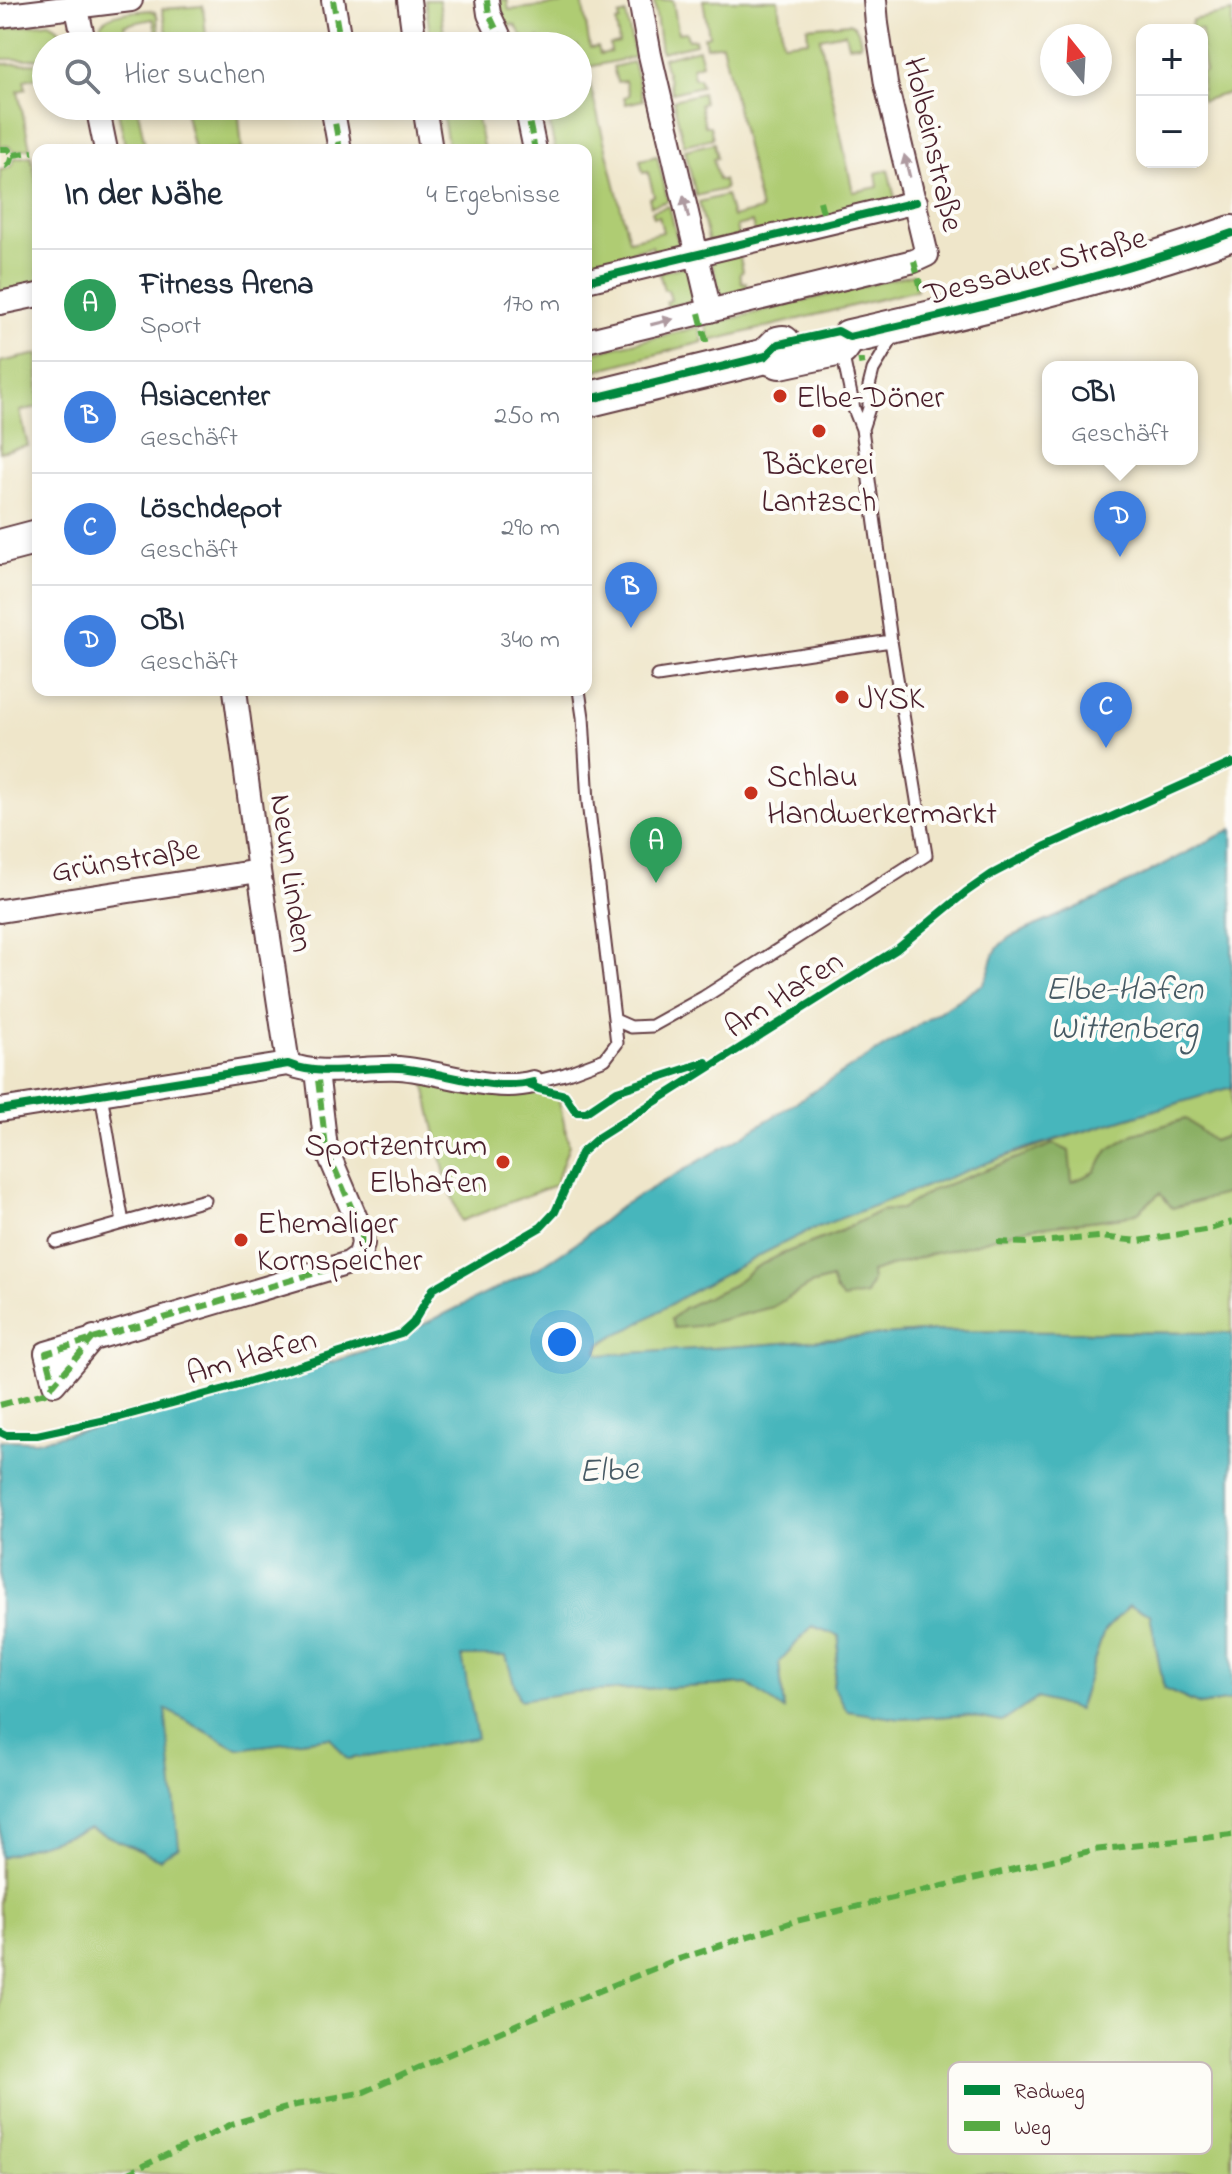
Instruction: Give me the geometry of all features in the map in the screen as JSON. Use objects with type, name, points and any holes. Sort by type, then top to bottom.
[{"type":"main road","name":"Dessauer Straße","points":[[592,399],[766,356],[778,344],[838,331],[845,343],[900,326],[1021,298],[1232,233]]},
{"type":"main road","points":[[0,547],[32,539]]},
{"type":"street","points":[[0,16],[76,3],[131,0]]},
{"type":"street","points":[[333,0],[339,32]]},
{"type":"street","points":[[409,0],[413,32]]},
{"type":"street","points":[[487,0],[489,14],[497,32]]},
{"type":"street","points":[[640,0],[710,311]]},
{"type":"street","name":"Holbeinstraße","points":[[875,0],[886,84],[927,255]]},
{"type":"street","points":[[76,3],[82,32]]},
{"type":"street","points":[[100,120],[105,144]]},
{"type":"street","points":[[335,120],[339,144]]},
{"type":"street","points":[[426,120],[430,144]]},
{"type":"street","points":[[529,120],[534,144]]},
{"type":"street","points":[[592,280],[916,202]]},
{"type":"street","name":"Dessauer Straße","points":[[592,340],[914,261],[927,255]]},
{"type":"street","points":[[0,303],[32,296]]},
{"type":"street","name":"Neun Linden","points":[[236,696],[288,1064]]},
{"type":"street","name":"Grünstraße","points":[[0,911],[259,871]]},
{"type":"street","points":[[0,1110],[288,1064],[317,1071],[399,1068],[513,1086],[533,1082]]},
{"type":"street","points":[[94,1337],[349,1263],[360,1255],[363,1243],[361,1230],[322,1149],[317,1071]]},
{"type":"lane","points":[[862,429],[869,408],[873,370],[900,326]]},
{"type":"lane","points":[[615,1020],[631,1027],[652,1026],[704,997],[926,855],[891,641],[862,429],[854,409],[845,343]]},
{"type":"lane","points":[[657,676],[891,641]]},
{"type":"lane","points":[[533,1082],[605,1059],[617,1043],[588,802],[580,696]]},
{"type":"lane","points":[[101,1094],[123,1223]]},
{"type":"lane","points":[[56,1242],[205,1200]]},
{"type":"green space","points":[[425,0],[439,0],[444,32],[430,32]]},
{"type":"green space","points":[[492,0],[507,0],[509,10],[563,4],[563,0],[582,0],[587,32],[520,32],[512,24],[507,32],[504,32]]},
{"type":"green space","points":[[654,0],[673,0],[678,33],[686,32],[688,40],[695,39],[696,44],[661,52]]},
{"type":"green space","points":[[703,0],[778,0],[783,43],[808,40],[807,27],[849,23],[855,27],[861,44],[848,45],[845,33],[820,38],[853,192],[878,187],[876,173],[888,170],[896,202],[755,236],[752,222],[736,226],[739,240],[710,247],[699,202],[726,195],[732,217],[761,210],[722,44],[706,47],[704,37],[709,35]]},
{"type":"green space","points":[[203,6],[206,32],[167,32],[162,9]]},
{"type":"green space","points":[[129,12],[155,12],[160,32],[156,32],[153,19],[124,25],[126,32],[99,32],[103,21]]},
{"type":"green space","points":[[1232,12],[1232,72],[1229,74],[1232,92],[1208,99],[1208,24],[1192,24],[1192,20]]},
{"type":"green space","points":[[626,14],[635,57],[592,66],[592,48],[598,47],[600,54],[611,52],[610,45],[619,43],[616,22],[620,21],[619,16]]},
{"type":"green space","points":[[49,23],[61,32],[32,32],[32,59],[0,59],[0,29]]},
{"type":"green space","points":[[698,49],[702,64],[692,67],[694,78],[699,78],[701,86],[672,93],[663,58]]},
{"type":"green space","points":[[633,62],[643,100],[626,104],[624,97],[629,95],[625,81],[617,82],[613,67]]},
{"type":"green space","points":[[32,63],[32,79],[24,80],[26,89],[18,91],[30,148],[15,151],[8,146],[0,146],[0,64]]},
{"type":"green space","points":[[592,93],[629,240],[663,232],[659,216],[654,217],[652,211],[669,206],[681,254],[656,260],[652,246],[632,251],[633,257],[592,267],[592,144],[554,144],[549,120],[592,120]]},
{"type":"green space","points":[[702,93],[704,103],[700,104],[705,126],[710,126],[713,138],[684,145],[673,100]]},
{"type":"green space","points":[[120,120],[140,120],[145,144],[125,144]]},
{"type":"green space","points":[[187,120],[239,120],[241,144],[193,144]]},
{"type":"green space","points":[[444,120],[477,120],[483,144],[448,144]]},
{"type":"green space","points":[[714,143],[717,158],[713,159],[718,180],[723,180],[725,189],[696,196],[685,150]]},
{"type":"green space","points":[[31,156],[32,161],[32,290],[0,296],[0,170],[10,167],[15,158]]},
{"type":"green space","points":[[657,156],[668,201],[651,206],[649,198],[654,196],[648,172],[643,173],[640,160]]},
{"type":"green space","points":[[739,253],[742,283],[746,282],[747,289],[721,295],[711,260]]},
{"type":"green space","points":[[686,266],[693,301],[668,307],[666,302],[671,300],[668,290],[664,290],[659,272]]},
{"type":"green space","points":[[913,274],[917,290],[710,341],[706,325]]},
{"type":"green space","points":[[699,327],[703,342],[592,371],[592,353]]},
{"type":"green space","points":[[32,355],[32,408],[20,411],[28,446],[0,452],[0,362]]},
{"type":"green space","name":"Sportzentrum Elbhafen","points":[[423,1077],[558,1097],[569,1145],[555,1185],[461,1221],[446,1179]]},
{"type":"green space","points":[[1232,1087],[1232,1134],[1213,1141],[1185,1119],[1134,1134],[1108,1150],[1095,1172],[1072,1182],[1054,1144],[933,1190],[901,1209],[880,1211],[837,1233],[782,1254],[754,1268],[733,1285],[684,1308],[671,1319],[697,1326],[772,1307],[810,1285],[871,1272],[1029,1228],[1124,1217],[1138,1212],[1160,1193],[1204,1198],[1232,1192],[1232,1333],[935,1331],[600,1355],[597,1351],[613,1336],[771,1248],[812,1229],[967,1170]]},
{"type":"green space","points":[[1186,1119],[1213,1141],[1232,1134],[1232,1192],[1172,1208],[1160,1193],[1138,1212],[1124,1217],[1029,1228],[871,1272],[872,1281],[866,1295],[843,1299],[831,1279],[810,1285],[772,1307],[697,1326],[674,1328],[671,1319],[684,1308],[733,1285],[754,1268],[880,1211],[901,1209],[933,1190],[1054,1144],[1069,1151],[1072,1182],[1095,1172],[1108,1150],[1134,1134]]},
{"type":"green space","points":[[1129,1606],[1150,1613],[1164,1689],[1200,1705],[1232,1700],[1232,2174],[0,2174],[0,1857],[90,1828],[159,1859],[164,1708],[238,1749],[330,1737],[348,1759],[476,1738],[461,1656],[506,1655],[519,1700],[574,1692],[747,1684],[784,1708],[779,1662],[812,1626],[840,1636],[833,1686],[900,1719],[966,1715],[1002,1722],[1038,1698],[1078,1710],[1104,1631]]},
{"type":"water","points":[[1232,829],[1232,1087],[1024,1149],[810,1230],[615,1335],[600,1344],[597,1351],[600,1355],[935,1331],[1232,1333],[1232,1700],[1200,1705],[1164,1689],[1150,1614],[1129,1606],[1104,1631],[1078,1710],[1038,1698],[1002,1722],[966,1715],[900,1719],[847,1711],[833,1686],[840,1636],[812,1626],[779,1662],[784,1710],[747,1684],[574,1692],[519,1700],[506,1656],[462,1656],[477,1738],[347,1759],[330,1737],[238,1749],[165,1709],[179,1847],[159,1859],[90,1828],[0,1857],[0,1440],[36,1441],[121,1422],[227,1394],[403,1338],[414,1329],[540,1267],[580,1240],[621,1206],[741,1137],[983,984],[995,953],[1010,937],[1099,898]]},
{"type":"marked path","points":[[333,0],[339,32]]},
{"type":"marked path","points":[[487,0],[489,14],[497,32]]},
{"type":"marked path","points":[[335,120],[339,144]]},
{"type":"marked path","points":[[529,120],[534,144]]},
{"type":"marked path","points":[[0,149],[8,149],[13,155],[6,166],[0,165]]},
{"type":"marked path","points":[[13,155],[32,152]]},
{"type":"marked path","points":[[820,201],[826,224]]},
{"type":"marked path","points":[[914,261],[922,292]]},
{"type":"marked path","points":[[699,313],[707,345]]},
{"type":"marked path","points":[[858,362],[864,361]]},
{"type":"marked path","points":[[94,1337],[54,1384],[46,1353],[349,1263],[360,1255],[363,1243],[361,1230],[326,1148],[317,1071]]},
{"type":"marked path","points":[[997,1242],[1027,1243],[1099,1237],[1139,1241],[1210,1229],[1232,1222]]},
{"type":"marked path","points":[[0,1405],[45,1393],[54,1384]]},
{"type":"marked path","points":[[126,2174],[232,2124],[296,2105],[364,2092],[520,2023],[673,1961],[792,1922],[1094,1850],[1232,1835]]},
{"type":"cycle path","points":[[592,280],[916,202]]},
{"type":"cycle path","points":[[592,399],[766,356],[778,344],[838,331],[849,337],[1042,291],[1232,233]]},
{"type":"cycle path","name":"Am Hafen","points":[[0,1432],[6,1435],[37,1435],[120,1417],[225,1389],[401,1334],[413,1323],[433,1289],[541,1227],[555,1212],[581,1153],[599,1137],[897,949],[992,874],[1044,847],[1232,763]]},
{"type":"cycle path","points":[[527,1084],[565,1095],[577,1112],[586,1112],[617,1091],[706,1062]]},
{"type":"cycle path","points":[[0,1110],[288,1064],[329,1071],[399,1068],[501,1085],[533,1082]]},
{"type":"place","name":"Elbe-Döner","points":[[780,396]]},
{"type":"place","name":"Bäckerei Lantzsch","points":[[819,431]]},
{"type":"place","name":"OBI","points":[[1120,557]]},
{"type":"place","name":"Asiacenter","points":[[631,628]]},
{"type":"place","name":"JYSK","points":[[842,697]]},
{"type":"place","name":"Löschdepot","points":[[1106,748]]},
{"type":"place","name":"Schlau Handwerkermarkt","points":[[751,793]]},
{"type":"place","name":"Fitness Arena","points":[[656,883]]},
{"type":"place","name":"Sportzentrum Elbhafen","points":[[503,1162]]},
{"type":"place","name":"Ehemaliger Kornspeicher","points":[[241,1240]]},
{"type":"water label","name":"Elbe-Hafen Wittenberg","points":[[1124,1006]]},
{"type":"water label","name":"Elbe","points":[[608,1468]]}]
